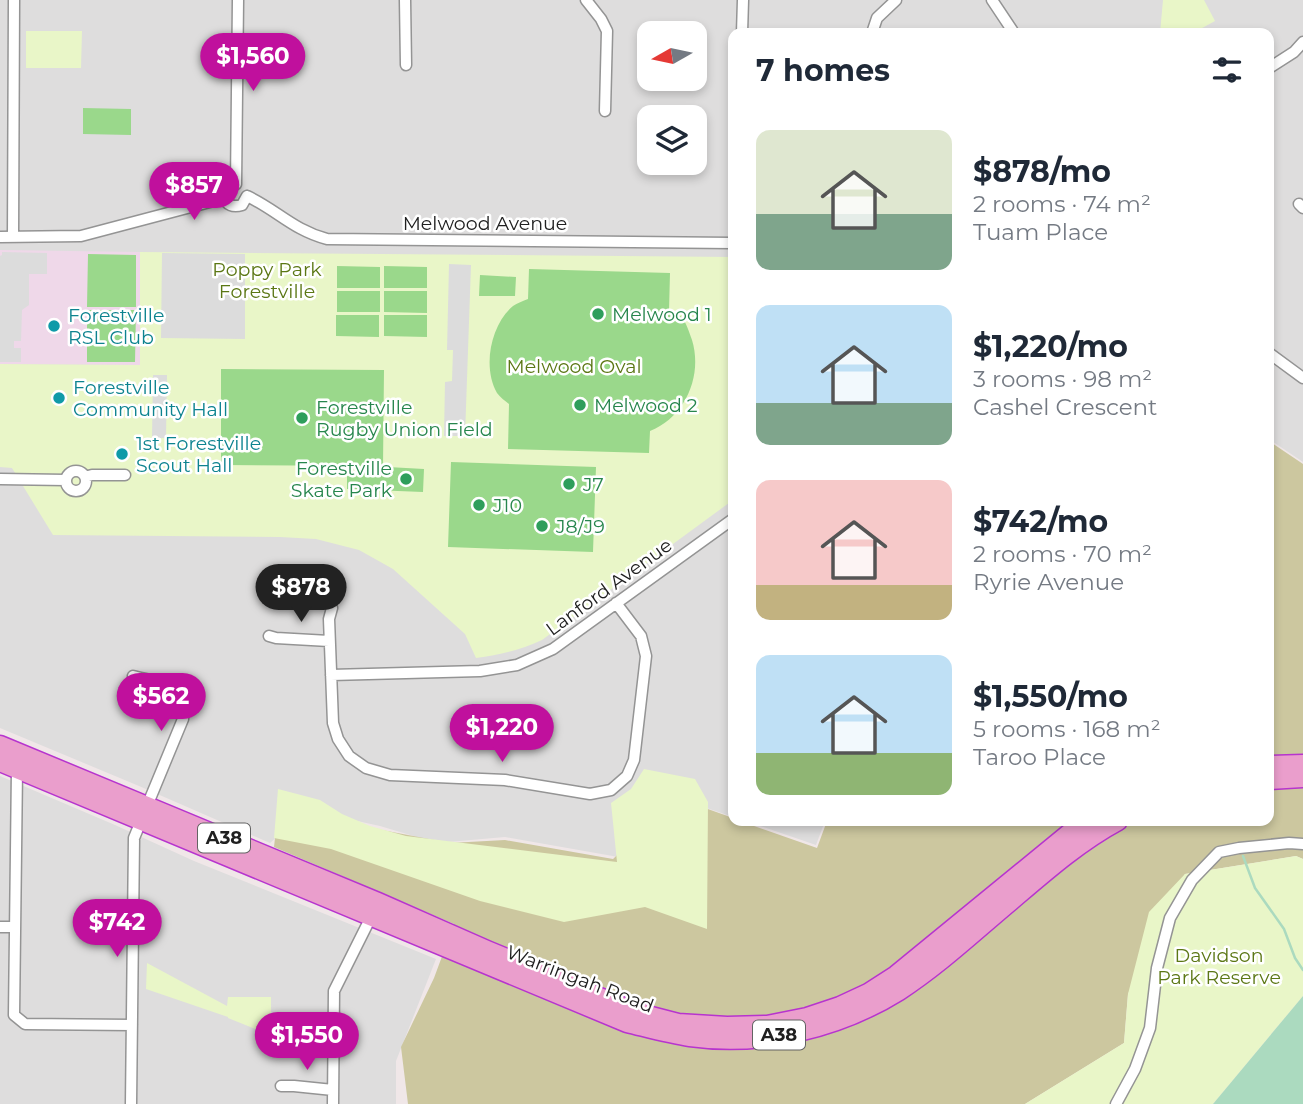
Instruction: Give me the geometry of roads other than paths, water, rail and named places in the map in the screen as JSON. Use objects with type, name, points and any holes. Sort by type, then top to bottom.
[{"type":"highway","name":"Warringah Road","points":[[0,745],[144,813],[375,909],[627,1023],[691,1037],[764,1038],[800,1032],[855,1014],[900,990],[1080,845],[1110,826]]},
{"type":"highway","name":"Warringah Road","points":[[0,762],[144,813]]},
{"type":"highway","points":[[1274,765],[1303,764]]},
{"type":"highway","points":[[1274,779],[1299,779]]},
{"type":"highway","name":"Warringah Road","points":[[375,909],[487,950],[651,1016],[678,1023],[727,1027],[767,1025],[818,1013],[868,993],[896,975],[1080,826]]},
{"type":"street","points":[[13,237],[14,0]]},
{"type":"street","points":[[236,184],[238,0]]},
{"type":"street","points":[[405,0],[406,65]]},
{"type":"street","points":[[586,0],[607,31],[606,111]]},
{"type":"street","points":[[742,28],[743,0]]},
{"type":"street","points":[[874,28],[877,18],[896,0]]},
{"type":"street","points":[[992,0],[1011,28]]},
{"type":"street","points":[[1274,65],[1303,42]]},
{"type":"street","points":[[225,198],[228,189],[236,184]]},
{"type":"street","points":[[225,198],[232,206],[239,207],[245,203],[245,189],[236,184]]},
{"type":"street","name":"Melwood Avenue","points":[[247,196],[287,222],[312,235],[327,239],[728,243]]},
{"type":"street","points":[[0,237],[81,236],[225,198]]},
{"type":"street","points":[[1274,357],[1303,377]]},
{"type":"street","points":[[0,479],[66,480],[68,474],[74,471],[85,477],[125,475]]},
{"type":"street","name":"Lanford Avenue","points":[[331,675],[480,671],[517,666],[553,649],[728,523]]},
{"type":"street","points":[[332,608],[328,619],[332,723],[349,756],[366,768],[390,775],[505,780],[590,794],[611,790],[627,776],[634,760],[646,656],[641,636],[616,603]]},
{"type":"street","points":[[269,636],[329,641]]},
{"type":"street","points":[[131,1104],[134,838],[183,719],[185,705],[179,693],[170,685],[133,676]]},
{"type":"street","points":[[18,769],[14,1015],[25,1024],[132,1025]]},
{"type":"street","points":[[1116,1104],[1135,1069],[1150,1028],[1157,968],[1170,918],[1192,880],[1219,852],[1303,844]]},
{"type":"street","points":[[332,1104],[334,991],[375,909]]},
{"type":"street","points":[[0,927],[14,927]]},
{"type":"street","points":[[281,1086],[333,1090]]},
{"type":"waterway","points":[[1243,856],[1255,888],[1284,929],[1295,958],[1303,970]]},
{"type":"place","name":"Melwood 1","points":[[598,314]]},
{"type":"place","name":"Forestville RSL Club","points":[[54,326]]},
{"type":"place","name":"Forestville Community Hall","points":[[59,398]]},
{"type":"place","name":"Melwood 2","points":[[580,405]]},
{"type":"place","name":"Forestville Rugby Union Field","points":[[302,418]]},
{"type":"place","name":"1st Forestville Scout Hall","points":[[122,454]]},
{"type":"place","name":"Forestville Skate Park","points":[[406,479]]},
{"type":"place","name":"J7","points":[[569,484]]},
{"type":"place","name":"J10","points":[[479,505]]},
{"type":"place","name":"J8/J9","points":[[542,526]]},
{"type":"park label","name":"Poppy Park Forestville","points":[[267,280]]},
{"type":"park label","name":"Melwood Oval","points":[[574,366]]},
{"type":"park label","name":"Davidson Park Reserve","points":[[1219,966]]}]
